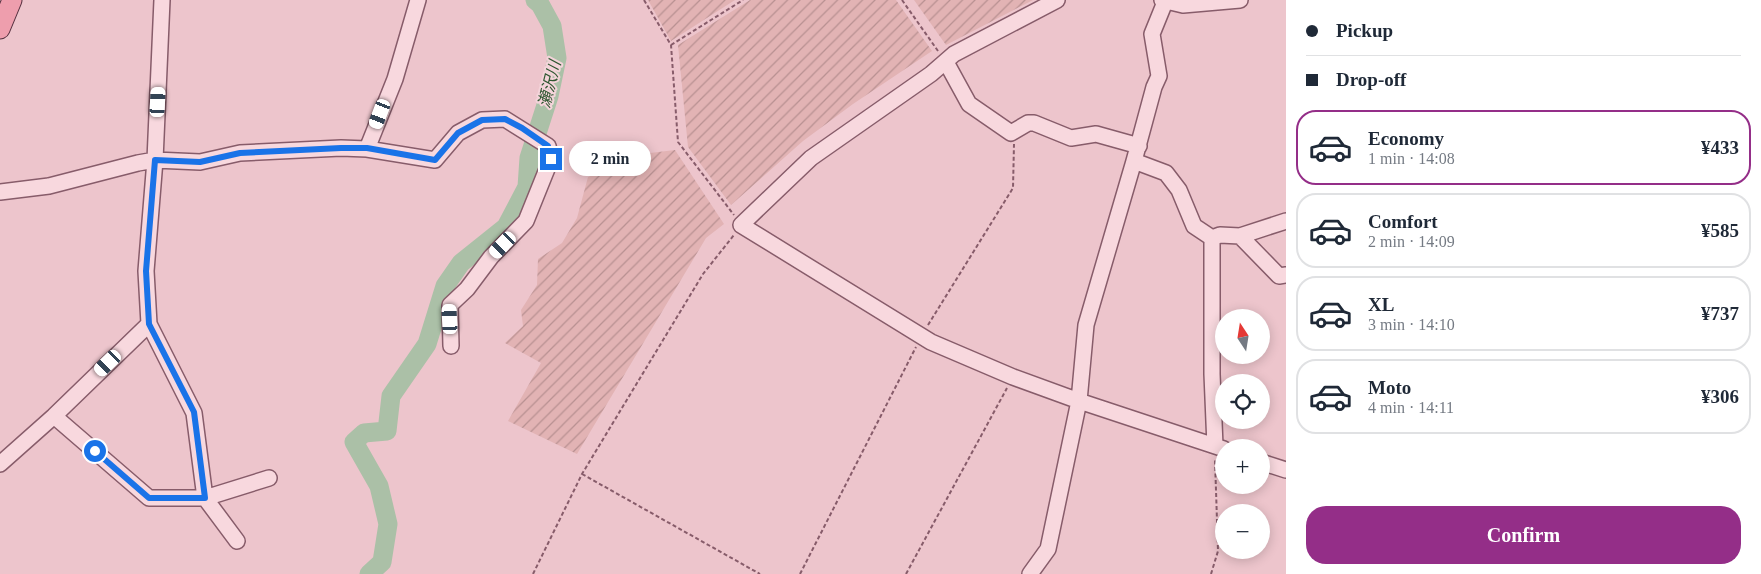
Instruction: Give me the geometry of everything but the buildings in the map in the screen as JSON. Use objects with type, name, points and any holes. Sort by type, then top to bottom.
[{"type":"main road","points":[[0,29],[12,0]]},
{"type":"street","points":[[162,0],[155,160],[146,271],[149,324],[194,412],[205,498],[237,541]]},
{"type":"street","points":[[367,148],[395,79],[418,0]]},
{"type":"street","points":[[1057,0],[954,54],[931,74],[811,158],[741,225],[931,342],[1013,377],[1215,447]]},
{"type":"street","points":[[1030,574],[1048,549],[1079,401],[1086,325],[1154,87],[1159,76],[1152,34],[1164,1],[1183,5],[1240,0]]},
{"type":"street","points":[[946,62],[969,104],[1011,133],[1028,123],[1034,123],[1071,138],[1096,134],[1138,146]]},
{"type":"street","points":[[0,192],[49,186],[155,160],[200,162],[240,153],[367,148],[435,160],[458,133],[482,120],[505,119],[548,146],[551,159],[526,221],[491,257],[467,289],[450,305],[451,346]]},
{"type":"street","points":[[1134,161],[1166,173],[1179,190],[1194,226],[1212,238]]},
{"type":"street","points":[[1212,238],[1220,235],[1240,236],[1286,221]]},
{"type":"street","points":[[1240,236],[1279,276],[1286,275]]},
{"type":"street","points":[[1212,238],[1212,374],[1218,439]]},
{"type":"street","points":[[0,464],[54,416],[149,324]]},
{"type":"street","points":[[54,416],[149,498],[205,498],[269,478]]},
{"type":"street","points":[[1270,465],[1286,470]]},
{"type":"path","points":[[533,574],[582,474],[703,274],[741,225],[678,142],[671,45],[644,0]]},
{"type":"path","points":[[671,45],[743,0]]},
{"type":"path","points":[[902,0],[946,62]]},
{"type":"path","points":[[800,574],[921,336],[1013,188],[1014,138],[1011,133]]},
{"type":"path","points":[[906,574],[1013,377]]},
{"type":"path","points":[[582,474],[760,574]]},
{"type":"path","points":[[1211,574],[1218,551],[1219,494]]},
{"type":"shaded area","points":[[648,0],[735,0],[671,41]]},
{"type":"shaded area","points":[[750,0],[896,0],[932,51],[853,104],[803,141],[731,205],[688,147],[678,45]]},
{"type":"shaded area","points":[[914,0],[1033,0],[946,45]]},
{"type":"shaded area","points":[[675,150],[724,224],[706,238],[577,454],[508,421],[541,363],[505,343],[523,326],[521,310],[537,285],[538,259],[562,243],[577,218],[588,177],[603,171],[625,156]]},
{"type":"waterway","name":"瀬沢川","points":[[369,574],[382,562],[388,524],[379,486],[354,442],[364,433],[387,431],[391,396],[427,344],[445,286],[461,263],[506,227],[527,187],[529,158],[549,96],[557,58],[552,26],[540,4],[535,0]]},
{"type":"route","points":[[95,451],[149,498],[205,498],[194,412],[149,324],[146,271],[155,160],[200,162],[240,153],[341,148],[367,148],[435,160],[458,133],[482,120],[505,119],[548,146],[551,159]]}]
